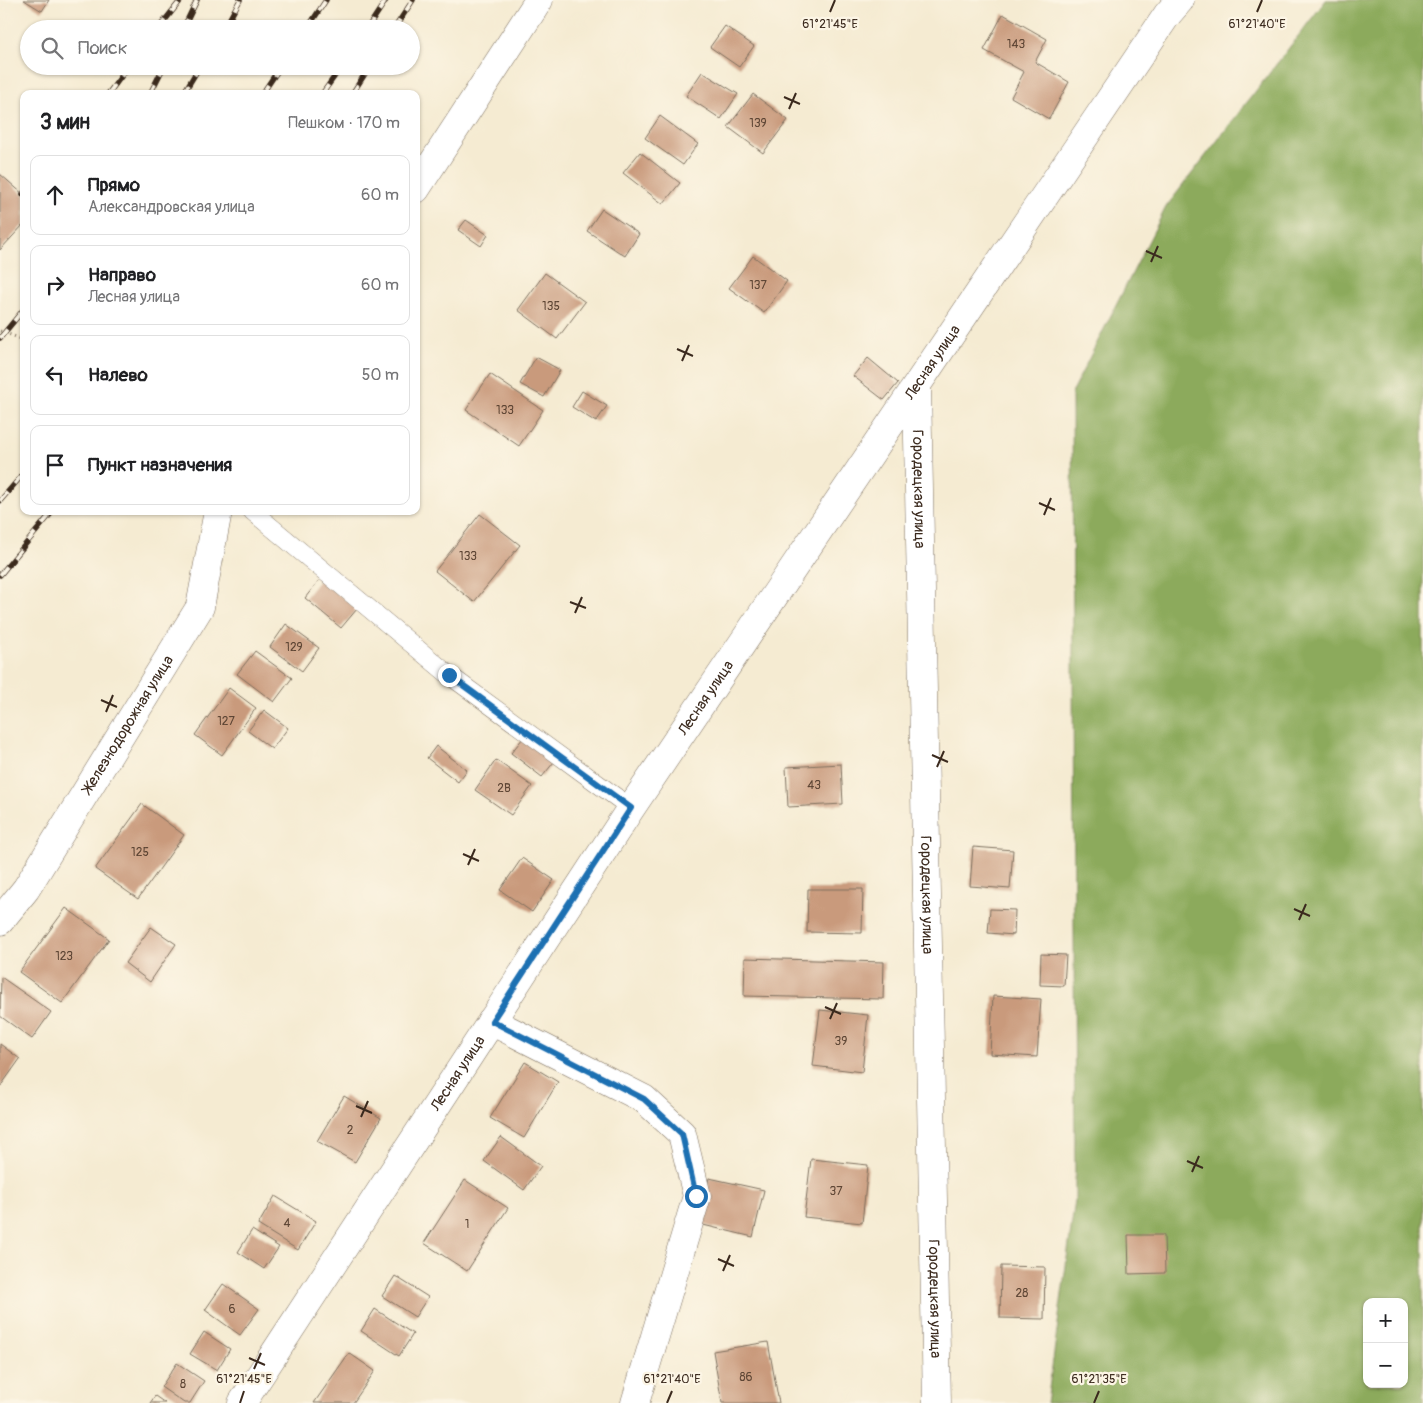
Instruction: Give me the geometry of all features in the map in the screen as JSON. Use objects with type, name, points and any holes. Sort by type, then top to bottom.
[{"type":"street","points":[[420,183],[539,0]]},
{"type":"street","name":"Лесная улица","points":[[242,1403],[631,808],[917,387],[1166,15],[1180,0]]},
{"type":"street","name":"Городецкая улица","points":[[917,387],[937,1403]]},
{"type":"street","name":"Железнодорожная улица","points":[[0,921],[26,889],[200,607],[217,515]]},
{"type":"street","points":[[492,1021],[644,1099],[682,1134],[696,1196],[635,1403]]},
{"type":"lane","points":[[257,515],[449,675],[631,808]]},
{"type":"path","points":[[0,331],[20,338]]},
{"type":"green space","points":[[1326,0],[1423,0],[1423,1403],[1047,1403],[1075,1200],[1072,392],[1166,207]]},
{"type":"building","points":[[24,0],[49,0],[42,11]]},
{"type":"building","points":[[1003,14],[1047,39],[1035,62],[1069,82],[1049,119],[1011,97],[1024,72],[984,50]]},
{"type":"building","points":[[725,26],[754,46],[739,67],[710,47]]},
{"type":"building","points":[[702,72],[738,94],[721,119],[686,96]]},
{"type":"building","points":[[753,94],[788,120],[763,153],[728,127]]},
{"type":"building","points":[[660,116],[698,144],[683,165],[645,138]]},
{"type":"building","points":[[640,152],[680,183],[663,204],[623,173]]},
{"type":"building","points":[[0,174],[20,192],[20,228],[0,250]]},
{"type":"building","points":[[602,209],[639,234],[625,256],[587,231]]},
{"type":"building","points":[[466,220],[488,235],[481,246],[458,230]]},
{"type":"building","points":[[753,256],[787,281],[764,313],[729,288]]},
{"type":"building","points":[[545,273],[585,302],[557,339],[518,310]]},
{"type":"building","points":[[536,357],[560,370],[544,397],[520,384]]},
{"type":"building","points":[[868,358],[898,383],[884,400],[853,376]]},
{"type":"building","points":[[490,374],[543,410],[519,446],[466,410]]},
{"type":"building","points":[[582,391],[607,406],[596,422],[572,407]]},
{"type":"building","points":[[480,514],[520,545],[474,602],[435,571]]},
{"type":"building","points":[[320,579],[357,609],[341,628],[305,598]]},
{"type":"building","points":[[286,624],[319,648],[302,671],[270,647]]},
{"type":"building","points":[[255,651],[292,678],[274,702],[237,674]]},
{"type":"building","points":[[229,688],[256,708],[222,755],[195,735]]},
{"type":"building","points":[[264,710],[288,728],[272,749],[248,731]]},
{"type":"building","points":[[523,738],[554,762],[542,777],[511,753]]},
{"type":"building","points":[[436,746],[467,770],[458,782],[427,758]]},
{"type":"building","points":[[496,760],[532,786],[511,815],[475,790]]},
{"type":"building","points":[[841,764],[843,804],[788,807],[786,767]]},
{"type":"building","points":[[142,804],[184,835],[138,899],[95,869]]},
{"type":"building","points":[[973,847],[1013,850],[1010,889],[970,886]]},
{"type":"building","points":[[522,858],[554,880],[532,912],[500,890]]},
{"type":"building","points":[[808,889],[863,889],[862,933],[807,932]]},
{"type":"building","points":[[66,908],[109,939],[62,1003],[19,972]]},
{"type":"building","points":[[990,909],[1015,910],[1014,935],[988,933]]},
{"type":"building","points":[[151,927],[176,944],[150,982],[125,963]]},
{"type":"building","points":[[1041,954],[1066,955],[1064,986],[1040,985]]},
{"type":"building","points":[[745,958],[884,962],[883,999],[744,996]]},
{"type":"building","points":[[1,977],[51,1012],[32,1039],[0,1016]]},
{"type":"building","points":[[993,996],[1041,999],[1037,1057],[990,1054]]},
{"type":"building","points":[[820,1010],[868,1015],[862,1072],[813,1066]]},
{"type":"building","points":[[0,1044],[20,1059],[0,1087]]},
{"type":"building","points":[[525,1062],[558,1082],[524,1138],[490,1118]]},
{"type":"building","points":[[344,1096],[381,1118],[355,1162],[317,1141]]},
{"type":"building","points":[[501,1137],[541,1166],[524,1190],[484,1161]]},
{"type":"building","points":[[811,1159],[868,1165],[862,1223],[804,1217]]},
{"type":"building","points":[[709,1178],[764,1190],[753,1237],[699,1224]]},
{"type":"building","points":[[465,1180],[508,1208],[467,1271],[424,1243]]},
{"type":"building","points":[[275,1196],[316,1221],[298,1250],[258,1225]]},
{"type":"building","points":[[252,1230],[279,1247],[264,1269],[238,1252]]},
{"type":"building","points":[[1128,1235],[1164,1235],[1165,1273],[1129,1274]]},
{"type":"building","points":[[1001,1266],[1045,1267],[1044,1319],[1000,1318]]},
{"type":"building","points":[[395,1276],[428,1297],[415,1317],[382,1296]]},
{"type":"building","points":[[223,1284],[259,1309],[240,1335],[205,1310]]},
{"type":"building","points":[[375,1309],[413,1334],[399,1356],[361,1331]]},
{"type":"building","points":[[204,1332],[230,1349],[217,1370],[190,1354]]},
{"type":"building","points":[[768,1342],[779,1403],[722,1403],[713,1351]]},
{"type":"building","points":[[349,1353],[375,1371],[353,1403],[314,1403]]},
{"type":"building","points":[[177,1363],[204,1381],[190,1403],[184,1403],[161,1387]]},
{"type":"building","points":[[155,1396],[165,1403],[150,1403]]},
{"type":"railway","points":[[165,20],[181,0]]},
{"type":"railway","points":[[187,20],[197,0]]},
{"type":"railway","points":[[229,20],[240,0]]},
{"type":"railway","points":[[313,20],[326,0]]},
{"type":"railway","points":[[373,20],[386,0]]},
{"type":"railway","points":[[400,20],[413,0]]},
{"type":"railway","points":[[111,90],[122,75]]},
{"type":"railway","points":[[152,90],[160,75]]},
{"type":"railway","points":[[185,90],[195,75]]},
{"type":"railway","points":[[265,90],[275,75]]},
{"type":"railway","points":[[325,90],[336,75]]},
{"type":"railway","points":[[355,90],[364,75]]},
{"type":"railway","points":[[0,338],[20,314]]},
{"type":"railway","points":[[0,501],[20,478]]},
{"type":"railway","points":[[0,575],[50,515]]},
{"type":"route","points":[[449,675],[631,808],[492,1021],[644,1099],[682,1134],[696,1196]]}]
